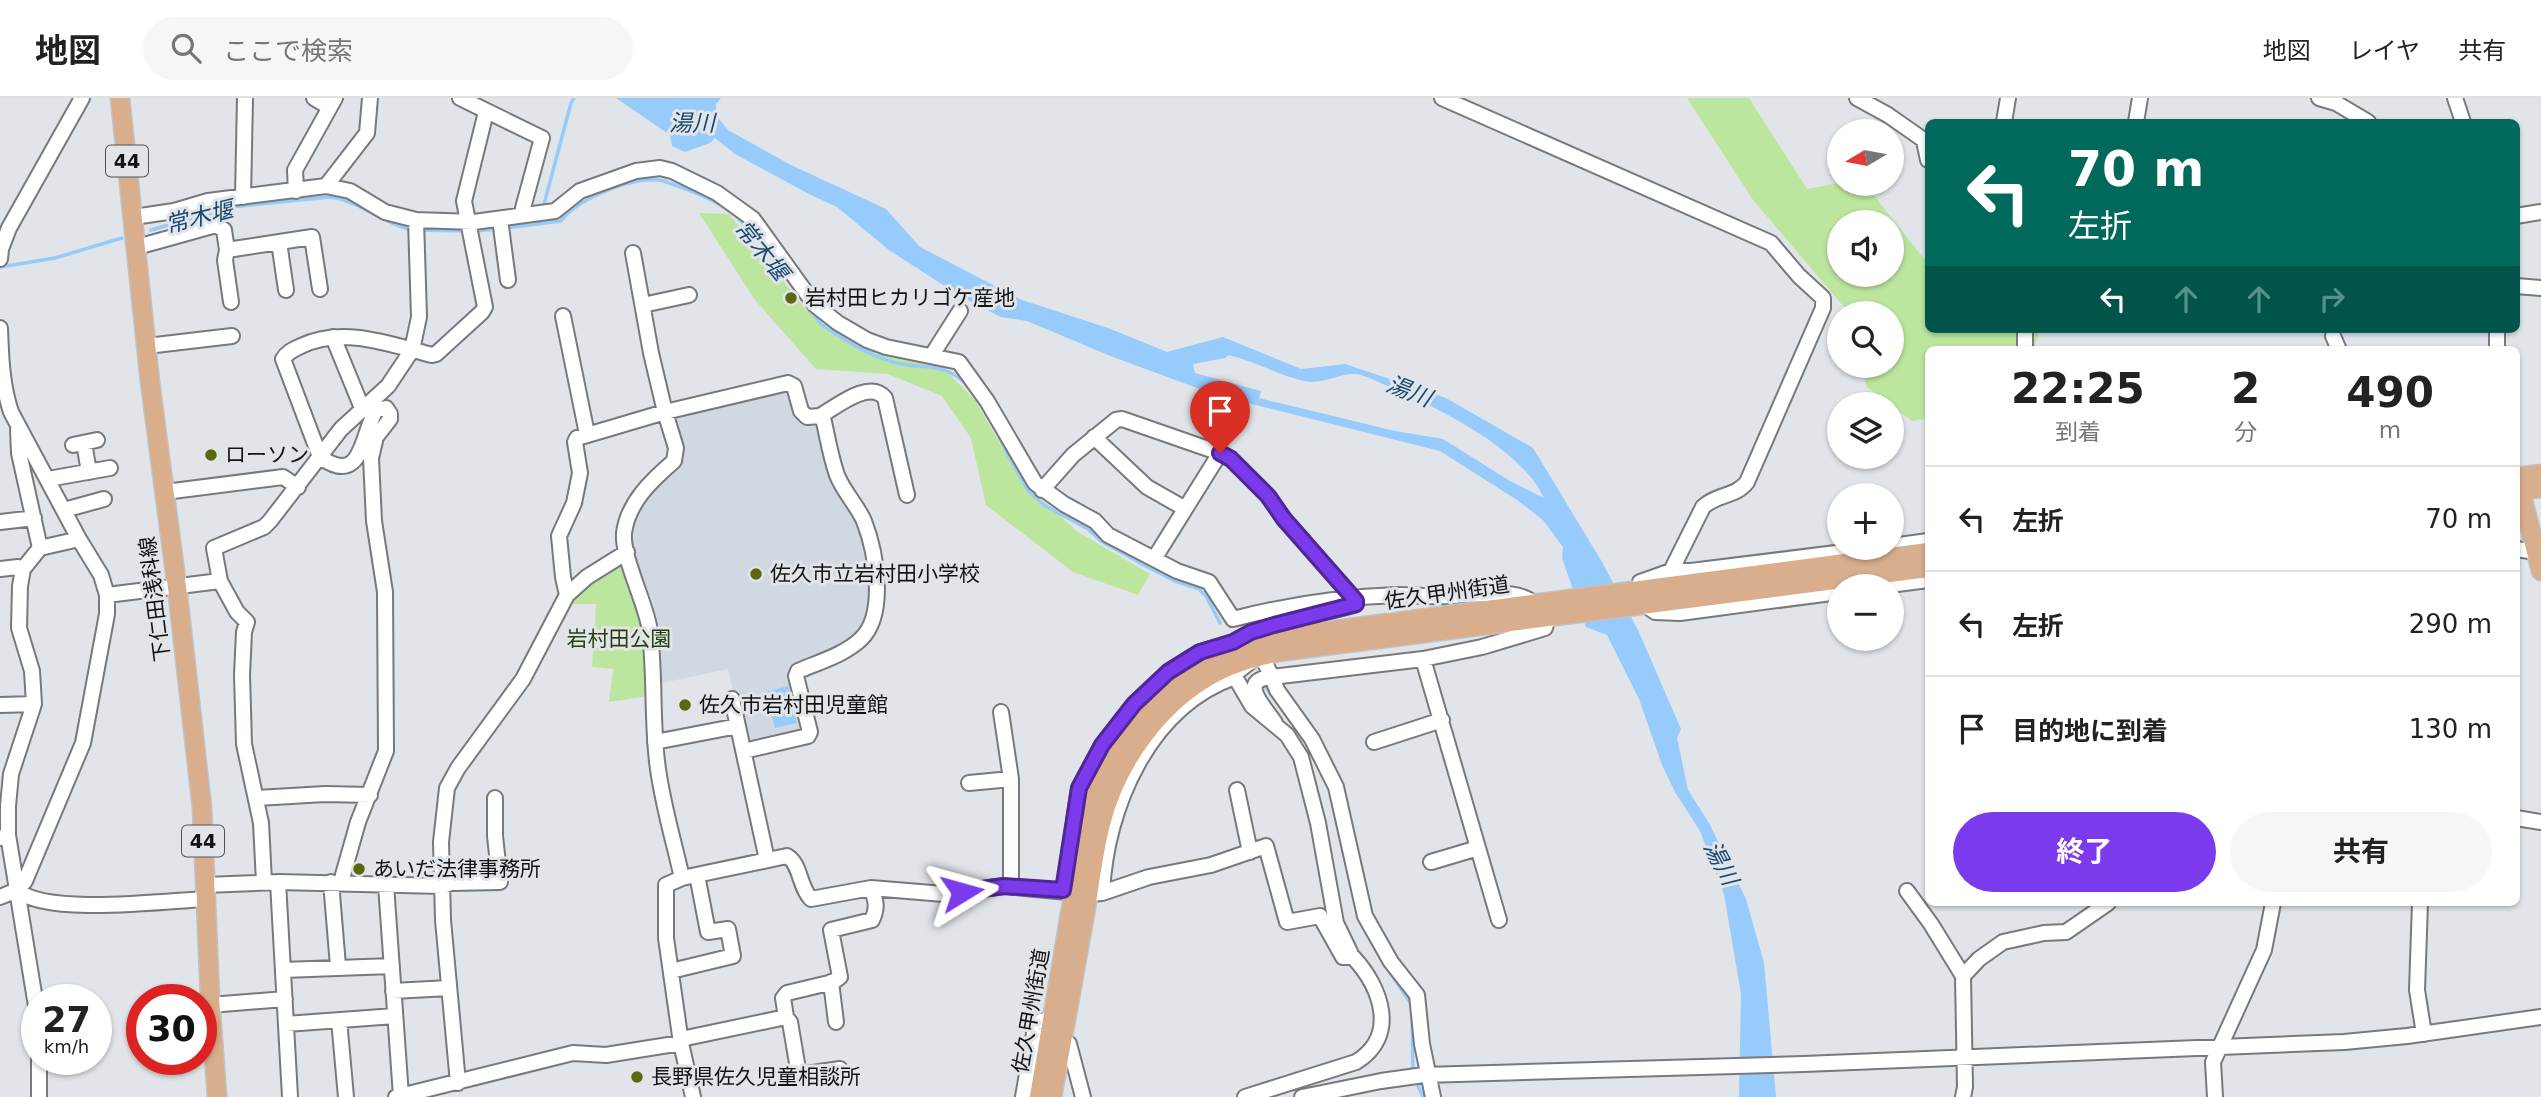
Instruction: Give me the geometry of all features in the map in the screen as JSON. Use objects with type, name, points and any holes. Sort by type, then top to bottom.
[{"type":"main road","name":"下仁田浅科線","points":[[124,99],[147,346],[202,807],[209,984]]},
{"type":"main road","points":[[2520,481],[2541,474]]},
{"type":"main road","points":[[2520,483],[2541,488]]},
{"type":"main road","points":[[2520,493],[2541,571]]},
{"type":"main road","name":"佐久甲州街道","points":[[1637,598],[1925,552]]},
{"type":"main road","name":"佐久甲州街道","points":[[1052,1097],[1062,1042],[1092,802],[1105,768],[1142,713],[1170,687],[1237,641],[1925,568]]},
{"type":"main road","name":"佐久甲州街道","points":[[1039,1097],[1052,1019],[1082,892],[1107,803],[1116,781],[1138,744],[1167,710],[1196,684],[1219,671],[1317,647],[1545,610]]},
{"type":"main road","name":"下仁田浅科線","points":[[215,1075],[217,1097]]},
{"type":"street","points":[[0,259],[9,228],[82,98]]},
{"type":"street","points":[[243,197],[245,98]]},
{"type":"street","points":[[296,191],[295,170],[332,103],[314,98]]},
{"type":"street","points":[[326,186],[367,133],[370,98]]},
{"type":"street","points":[[460,98],[542,138],[523,208],[535,215]]},
{"type":"street","points":[[1442,98],[1772,243],[1799,276],[1823,298],[1824,308],[1747,482],[1737,491],[1709,501],[1703,507],[1671,571]]},
{"type":"street","points":[[1857,98],[1925,141]]},
{"type":"street","points":[[2004,119],[2008,98]]},
{"type":"street","points":[[2136,119],[2140,98]]},
{"type":"street","points":[[2319,98],[2336,103],[2363,119]]},
{"type":"street","points":[[2455,98],[2462,119]]},
{"type":"street","points":[[338,966],[336,882],[386,751],[385,592],[374,521],[371,458],[376,437],[390,419],[389,410],[376,410],[354,462],[340,467],[320,457],[283,359],[284,355],[303,345],[333,337],[364,338],[436,354],[485,307],[464,201],[486,112]]},
{"type":"street","points":[[134,220],[208,201],[326,186],[350,191],[416,228],[469,228],[501,224],[555,211],[580,191],[621,176],[651,169],[671,171],[717,193],[753,219],[815,305],[838,323],[867,340],[886,347],[959,362],[965,367],[992,410],[1025,469],[1042,490],[1095,521],[1108,535],[1177,571],[1209,582],[1233,619],[1237,641],[1251,632],[1354,605],[1356,601],[1284,519],[1268,496],[1231,459],[1220,453],[1122,419],[1116,420],[1073,455],[1042,490]]},
{"type":"street","points":[[2520,215],[2541,212]]},
{"type":"street","points":[[501,224],[508,280]]},
{"type":"street","points":[[136,245],[216,225],[224,230],[228,250],[225,260],[232,302]]},
{"type":"street","points":[[290,1097],[283,970],[257,798],[244,744],[242,675],[247,622],[237,612],[220,581],[214,548],[264,527],[341,429],[388,386],[412,350],[419,317],[416,228]]},
{"type":"street","points":[[228,250],[312,237],[320,289]]},
{"type":"street","points":[[279,242],[286,290]]},
{"type":"street","points":[[634,253],[651,353],[676,455],[674,461],[644,488],[633,507],[624,533],[627,552],[645,604],[658,770],[682,878]]},
{"type":"street","points":[[2520,286],[2541,288]]},
{"type":"street","points":[[643,305],[688,295]]},
{"type":"street","points":[[932,355],[960,311]]},
{"type":"street","points":[[563,316],[587,434]]},
{"type":"street","points":[[0,328],[6,396],[18,428],[101,575],[107,595],[107,614],[83,743],[30,870],[17,890],[0,897]]},
{"type":"street","points":[[147,346],[232,335]]},
{"type":"street","points":[[2333,336],[2337,346]]},
{"type":"street","points":[[333,337],[362,408]]},
{"type":"street","points":[[567,595],[559,536],[574,503],[580,474],[575,442],[587,434],[665,412],[788,383],[794,386],[801,411],[807,416],[820,416],[855,396],[874,391],[886,398],[908,495]]},
{"type":"street","points":[[744,751],[808,736],[810,732],[796,676],[798,671],[840,653],[860,640],[867,632],[876,609],[878,590],[869,537],[854,503],[838,477],[824,422],[820,416]]},
{"type":"street","points":[[18,428],[16,433],[19,453],[40,548]]},
{"type":"street","points":[[1094,437],[1147,487],[1184,508]]},
{"type":"street","points":[[85,443],[89,472]]},
{"type":"street","points":[[1154,559],[1220,453]]},
{"type":"street","points":[[48,479],[110,468]]},
{"type":"street","points":[[164,492],[283,477],[298,487]]},
{"type":"street","points":[[64,510],[104,499]]},
{"type":"street","points":[[0,522],[34,518]]},
{"type":"street","points":[[32,984],[17,890],[4,837],[8,806],[6,775],[34,704],[32,671],[19,628],[20,586],[23,569],[40,548],[79,539]]},
{"type":"street","points":[[1904,544],[1925,541]]},
{"type":"street","points":[[2520,550],[2536,552]]},
{"type":"street","points":[[456,1088],[442,886],[441,842],[447,788],[458,768],[523,679],[567,595],[587,577],[627,552]]},
{"type":"street","points":[[1827,554],[1691,571],[1671,571],[1640,582],[1637,598],[1654,611],[1680,613],[1827,594]]},
{"type":"street","points":[[0,569],[23,569]]},
{"type":"street","points":[[1904,583],[1925,580]]},
{"type":"street","points":[[107,595],[220,581]]},
{"type":"street","points":[[1233,619],[1317,601],[1485,594],[1523,596],[1545,610],[1545,628],[1482,647],[1423,659],[1272,677],[1258,681],[1254,687],[1254,695],[1296,746],[1307,772],[1336,923],[1353,957],[1373,982],[1381,1007],[1379,1033],[1372,1049],[1356,1062],[1245,1097]]},
{"type":"street","points":[[1423,659],[1499,920]]},
{"type":"street","points":[[1082,892],[1142,757],[1166,723],[1183,707],[1219,682],[1235,677],[1236,673],[1259,661],[1312,739],[1336,787],[1362,909],[1391,962],[1419,1001],[1422,1044],[1420,1075],[1433,1097]]},
{"type":"street","points":[[1235,677],[1252,706],[1275,723]]},
{"type":"street","points":[[732,699],[767,860]]},
{"type":"street","points":[[0,705],[34,704]]},
{"type":"street","points":[[1001,712],[1011,779],[1011,887]]},
{"type":"street","points":[[1374,742],[1442,720]]},
{"type":"street","points":[[655,742],[738,726]]},
{"type":"street","points":[[969,783],[1011,779]]},
{"type":"street","points":[[1237,790],[1250,852]]},
{"type":"street","points":[[257,798],[326,794],[370,795]]},
{"type":"street","points":[[17,890],[29,898],[74,906],[271,882],[442,886],[451,883],[500,882],[495,836],[495,798]]},
{"type":"street","points":[[2520,819],[2541,822]]},
{"type":"street","points":[[693,1097],[681,1043],[666,938],[665,892],[666,885],[696,875],[787,856],[791,858],[805,893],[811,899],[871,888],[944,894],[1011,887],[1082,892],[1212,865],[1266,846],[1287,922],[1320,916],[1343,957],[1353,957]]},
{"type":"street","points":[[1431,862],[1478,848]]},
{"type":"street","points":[[671,971],[733,956],[728,929],[708,932],[696,875]]},
{"type":"street","points":[[386,885],[398,1096],[456,1088],[546,1058],[573,1053],[606,1055],[681,1043],[686,1038],[786,1017]]},
{"type":"street","points":[[840,1069],[799,1076],[783,998],[787,993],[831,982],[840,976],[831,930],[872,920],[876,913],[876,901],[871,888]]},
{"type":"street","points":[[1907,891],[1931,923],[1963,976],[1963,1097]]},
{"type":"street","points":[[1963,976],[1979,959],[2003,942],[2044,933],[2066,932],[2104,906]]},
{"type":"street","points":[[2215,1097],[2213,1062],[2264,950],[2272,906]]},
{"type":"street","points":[[2420,906],[2417,990],[2424,1034]]},
{"type":"street","points":[[283,970],[392,966]]},
{"type":"street","points":[[831,982],[836,1022]]},
{"type":"street","points":[[393,990],[449,988]]},
{"type":"street","points":[[217,1004],[285,999]]},
{"type":"street","points":[[286,1024],[395,1016]]},
{"type":"street","points":[[1302,1097],[1420,1075],[1782,1065],[2344,1042],[2424,1034],[2541,1017]]},
{"type":"street","points":[[1023,1097],[1036,1022],[1052,1019]]},
{"type":"street","points":[[339,1020],[346,1097]]},
{"type":"street","points":[[1062,1042],[1069,1044],[1073,1052],[1083,1097]]},
{"type":"street","points":[[39,1075],[39,1097]]},
{"type":"shaded area","name":"佐久市立岩村田小学校","points":[[784,390],[797,417],[819,427],[866,543],[874,592],[860,636],[792,670],[806,731],[745,747],[728,669],[657,684],[653,601],[633,556],[630,533],[636,508],[674,466],[669,415]]},
{"type":"green space","points":[[1687,98],[1749,98],[1807,189],[1827,185],[1827,196],[1874,196],[1885,210],[1827,210],[1827,287],[1753,200]]},
{"type":"green space","points":[[699,213],[729,214],[803,306],[830,333],[868,353],[936,361],[975,400],[1022,482],[1078,532],[1150,574],[1138,595],[1073,572],[986,505],[971,438],[942,396],[888,374],[816,369],[755,300]]},
{"type":"green space","points":[[1904,234],[1925,260],[1925,333],[2039,333],[2034,346],[1925,346],[1925,419],[1912,421],[1904,415],[1904,392],[1874,392],[1867,387],[1864,378],[1904,378],[1904,301],[1839,301],[1827,287],[1904,287]]},
{"type":"green space","name":"岩村田公園","points":[[620,564],[642,626],[647,696],[609,702],[613,669],[592,667],[596,604],[565,604],[582,587]]},
{"type":"water","name":"湯川","points":[[616,98],[721,98],[716,104],[716,115],[728,130],[791,165],[886,209],[920,247],[1022,300],[1108,328],[1167,352],[1223,337],[1301,369],[1345,364],[1446,398],[1533,448],[1602,562],[1638,630],[1681,729],[1677,738],[1688,790],[1709,823],[1746,899],[1764,963],[1776,1097],[1739,1097],[1741,994],[1724,894],[1700,831],[1675,792],[1662,765],[1639,699],[1607,635],[1586,627],[1562,558],[1563,547],[1543,520],[1517,500],[1440,451],[1216,395],[1113,357],[1027,321],[1001,317],[960,296],[889,250],[837,207],[735,154],[715,138],[710,143],[685,152],[672,146],[670,135]],"holes":[[[1228,355],[1310,382],[1350,374],[1361,375],[1415,399],[1458,420],[1500,448],[1533,480],[1544,498],[1510,481],[1443,439],[1395,431],[1259,398],[1261,391],[1195,373],[1193,364],[1225,358]]]},
{"type":"water","points":[[788,686],[797,723],[775,728],[766,692]]},
{"type":"waterway","points":[[543,208],[574,98]]},
{"type":"waterway","name":"常木堰","points":[[506,228],[561,221],[580,204],[608,190],[639,181],[664,181],[711,200],[737,217],[771,255],[821,324],[829,330],[883,359],[903,365],[940,369],[949,372],[968,386]]},
{"type":"waterway","name":"常木堰","points":[[151,230],[232,207],[329,197],[350,202],[411,230]]},
{"type":"waterway","name":"常木堰","points":[[475,231],[498,229]]},
{"type":"waterway","name":"常木堰","points":[[419,230],[467,231]]},
{"type":"waterway","points":[[0,267],[55,258],[122,238]]},
{"type":"waterway","name":"常木堰","points":[[995,428],[1029,492],[1044,505],[1088,529],[1101,541],[1175,581],[1199,589],[1206,596],[1220,623]]},
{"type":"waterway","points":[[1266,688],[1286,714]]},
{"type":"waterway","points":[[1389,971],[1412,1005],[1413,1072]]},
{"type":"waterway","points":[[1415,1079],[1423,1097]]},
{"type":"place","name":"岩村田ヒカリゴケ産地","points":[[791,298]]},
{"type":"place","name":"ローソン","points":[[211,455]]},
{"type":"place","name":"佐久市立岩村田小学校","points":[[756,574]]},
{"type":"place","name":"佐久市岩村田児童館","points":[[685,705]]},
{"type":"place","name":"あいだ法律事務所","points":[[359,869]]},
{"type":"place","name":"長野県佐久児童相談所","points":[[637,1077]]},
{"type":"route","points":[[962,892],[1004,886],[1063,890],[1079,788],[1102,745],[1134,704],[1168,672],[1200,652],[1233,642],[1251,632],[1356,604],[1328,567],[1275,508],[1268,496],[1231,459],[1220,453]]}]
